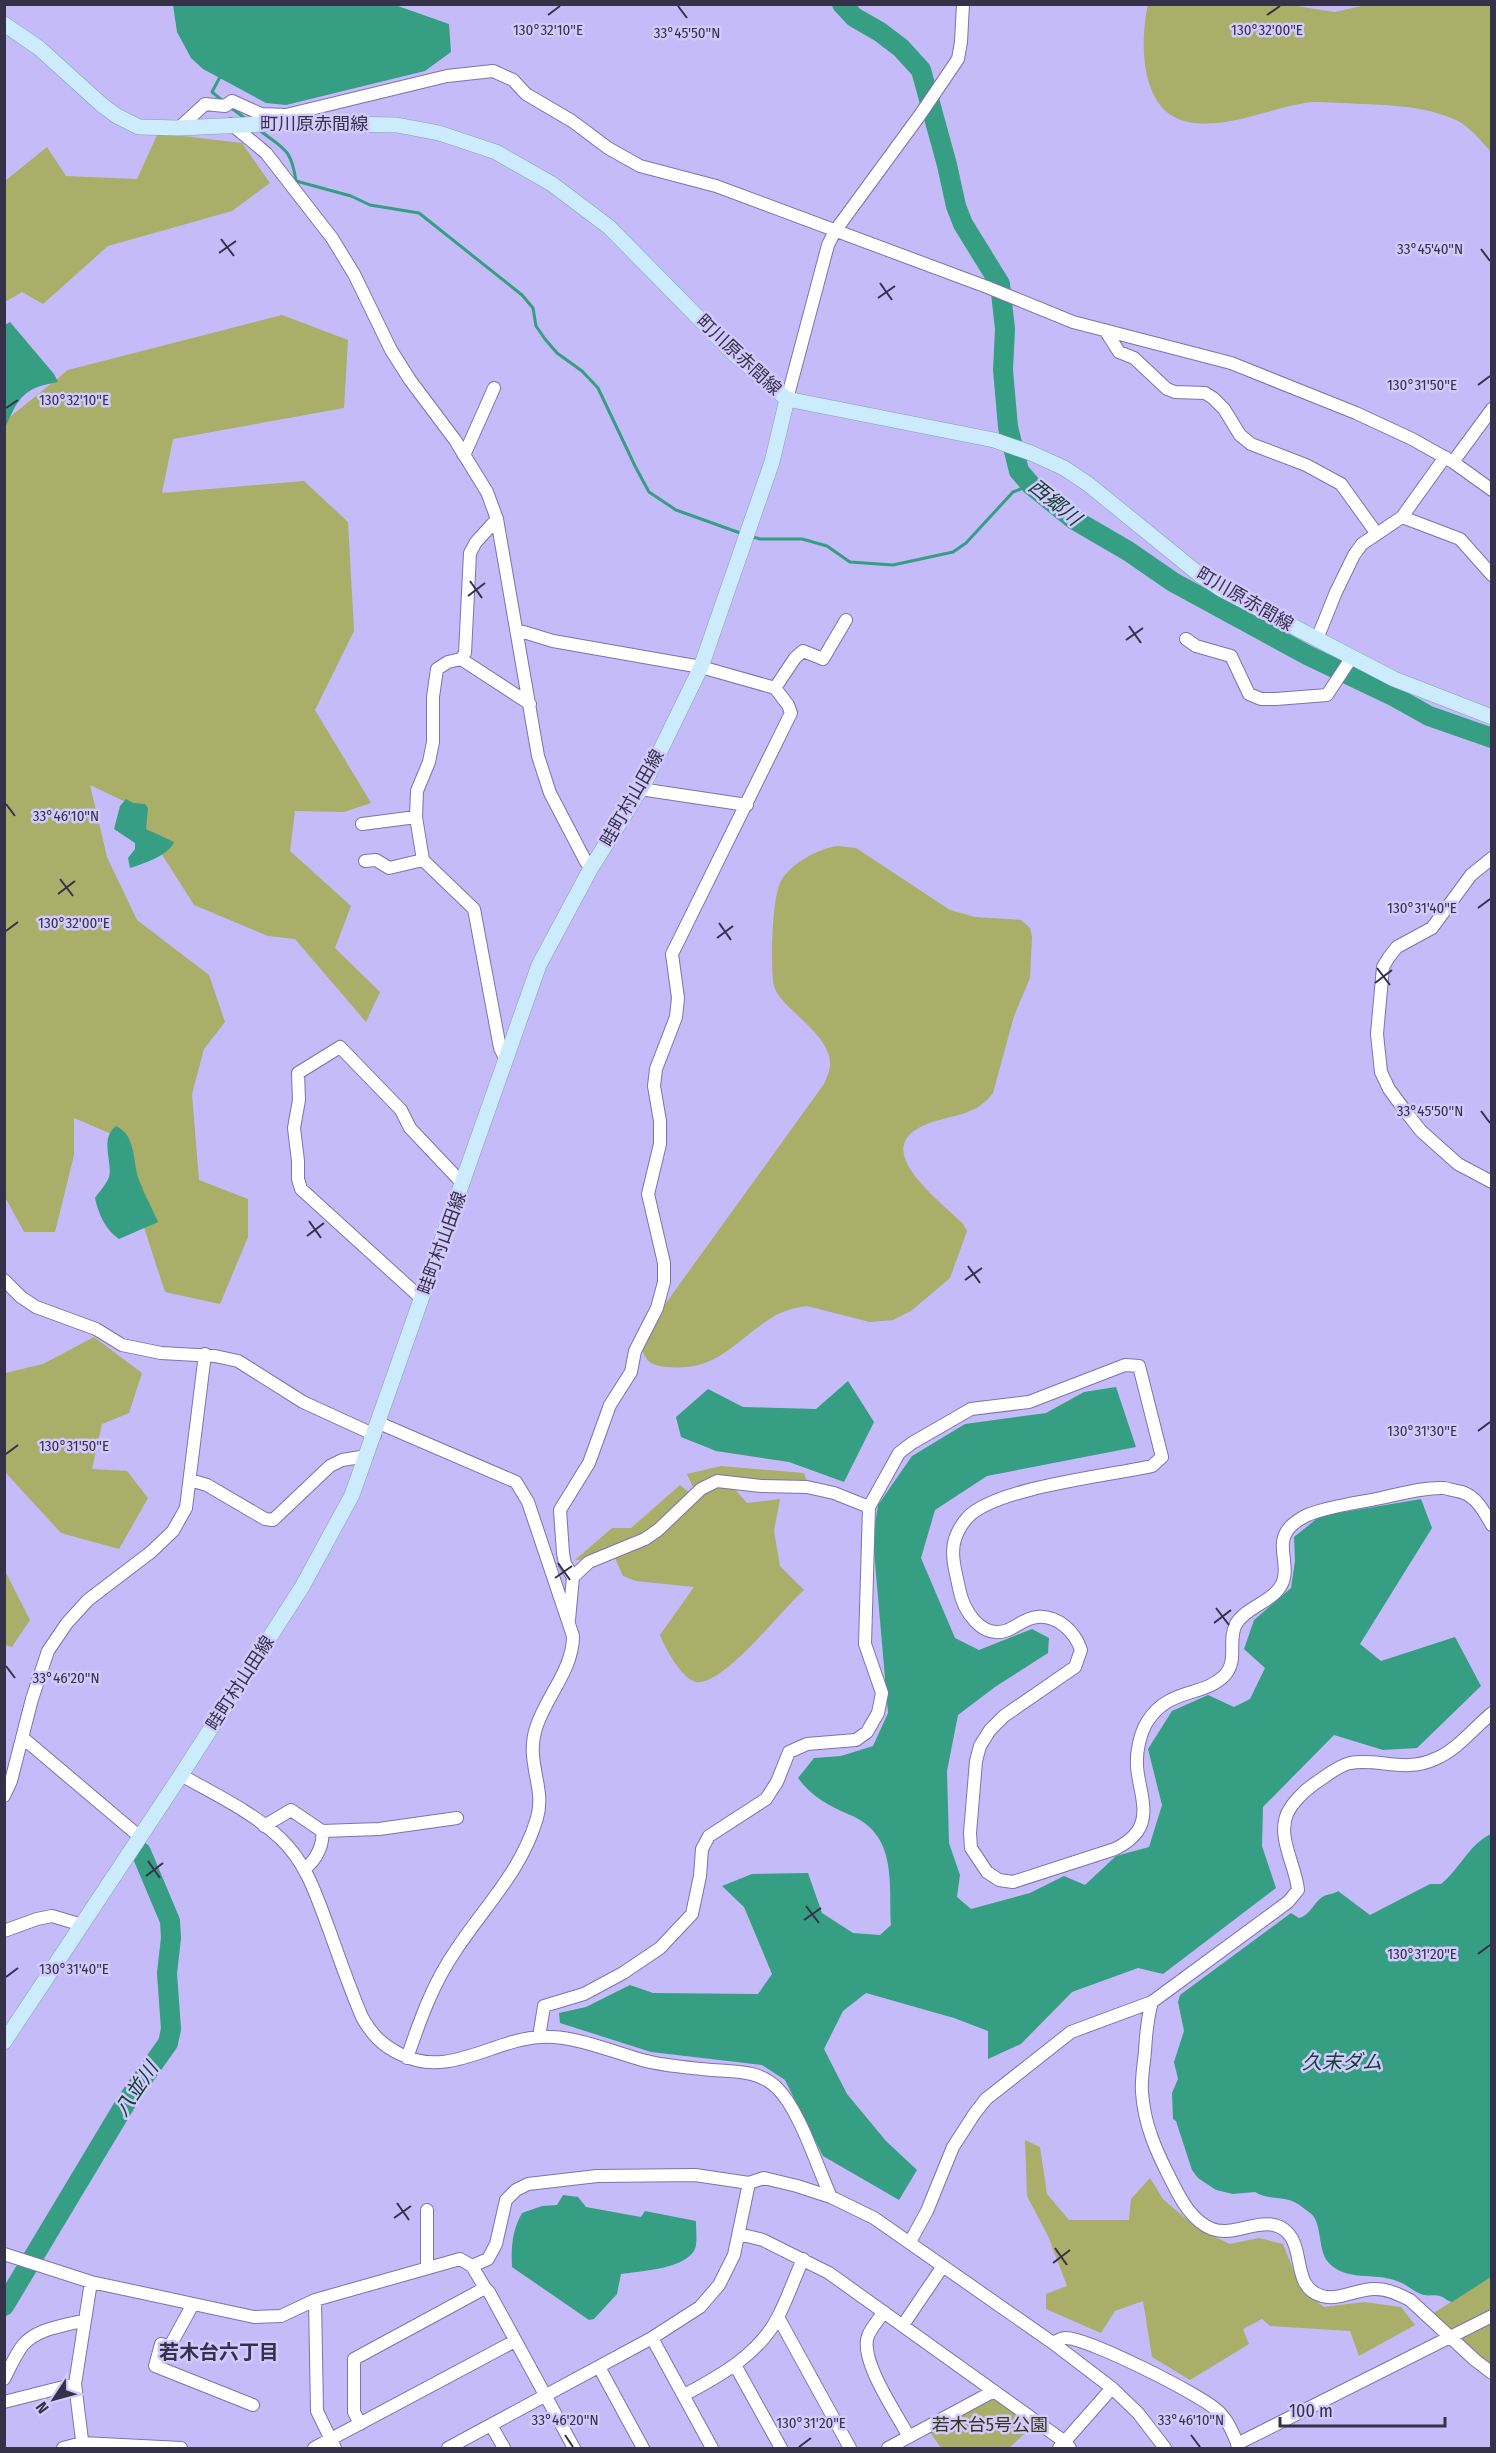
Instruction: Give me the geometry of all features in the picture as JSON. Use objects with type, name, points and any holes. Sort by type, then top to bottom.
[{"type":"main road","name":"町川原赤間線","points":[[4,24],[39,48],[117,116],[139,127],[179,128],[231,124],[397,125],[439,133],[496,152],[552,184],[609,227],[733,353],[788,399],[994,440],[1031,453],[1064,468],[1088,484],[1214,584],[1352,657],[1443,700],[1491,717]]},
{"type":"main road","name":"畦町村山田線","points":[[4,2042],[302,1587],[352,1495],[540,965],[591,868],[640,789],[701,667],[772,462],[788,399]]},
{"type":"street","points":[[788,399],[828,245],[835,231],[958,59],[963,4]]},
{"type":"street","points":[[179,128],[205,104],[225,106],[232,101],[261,114],[286,115],[447,76],[493,72],[513,80],[526,94],[572,121],[608,148],[640,166],[716,186],[1009,295],[1073,322],[1231,363],[1356,413],[1449,459],[1491,490]]},
{"type":"street","points":[[231,124],[266,153],[332,238],[354,274],[390,350],[487,492],[496,519],[538,756],[550,792],[591,868]]},
{"type":"street","points":[[1105,330],[1119,352],[1134,358],[1167,389],[1175,392],[1205,393],[1213,398],[1224,409],[1240,435],[1251,444],[1306,465],[1341,484],[1377,534]]},
{"type":"street","points":[[463,454],[494,388]]},
{"type":"street","points":[[1317,639],[1347,567],[1362,544],[1402,517],[1491,409]]},
{"type":"street","points":[[1402,517],[1460,539],[1491,575]]},
{"type":"street","points":[[461,659],[465,652],[467,636],[470,553],[476,542],[496,519]]},
{"type":"street","points":[[775,688],[795,658],[803,651],[823,658],[846,620]]},
{"type":"street","points":[[517,630],[563,643],[701,667],[775,688],[791,713],[672,954],[678,998],[676,1017],[655,1077],[660,1144],[648,1194],[664,1263],[664,1282],[657,1308],[635,1351],[631,1372],[610,1405],[589,1463],[560,1510],[563,1553],[573,1577],[569,1620]]},
{"type":"street","points":[[1186,639],[1196,646],[1231,656],[1249,694],[1261,699],[1327,695],[1352,657]]},
{"type":"street","points":[[505,1059],[498,1038],[474,909],[423,860],[416,817],[417,791],[429,762],[433,742],[433,697],[437,669],[448,662],[461,659],[530,704]]},
{"type":"street","points":[[640,789],[747,805]]},
{"type":"street","points":[[362,825],[416,817]]},
{"type":"street","points":[[1491,858],[1471,875],[1432,928],[1397,947],[1389,957],[1383,968],[1377,1034],[1380,1072],[1406,1112],[1422,1131],[1458,1164],[1491,1182]]},
{"type":"street","points":[[365,861],[376,860],[388,867],[418,863],[423,860]]},
{"type":"street","points":[[422,1299],[301,1188],[298,1179],[298,1153],[294,1128],[299,1100],[298,1073],[340,1047],[401,1110],[410,1128],[463,1184]]},
{"type":"street","points":[[4,1280],[21,1297],[36,1307],[96,1329],[122,1345],[161,1353],[205,1354],[238,1361],[303,1402],[516,1482],[528,1502],[573,1636],[573,1650],[543,1712],[533,1740],[531,1752],[539,1788],[537,1818],[508,1881],[454,1953],[424,2005],[407,2058]]},
{"type":"street","points":[[4,1796],[48,1651],[67,1623],[88,1600],[151,1552],[173,1531],[186,1508],[205,1354]]},
{"type":"street","points":[[539,2037],[544,2006],[584,1994],[623,1972],[660,1948],[692,1914],[700,1876],[702,1849],[709,1836],[766,1799],[777,1782],[789,1752],[807,1744],[856,1740],[867,1732],[878,1713],[882,1693],[865,1644],[869,1507],[899,1453],[971,1409],[1029,1402],[1125,1365],[1139,1366],[1162,1457],[1152,1466],[1032,1488],[983,1506],[970,1515],[958,1528],[953,1543],[954,1563],[961,1599],[977,1624],[987,1629],[1006,1631],[1037,1617],[1050,1619],[1072,1632],[1081,1650],[1075,1667],[1004,1716],[990,1730],[980,1746],[976,1761],[970,1833],[971,1848],[987,1872],[999,1880],[1013,1882],[1115,1849],[1138,1832],[1142,1819],[1143,1801],[1137,1767],[1137,1752],[1147,1722],[1158,1708],[1172,1698],[1213,1684],[1223,1676],[1231,1665],[1235,1626],[1244,1615],[1278,1591],[1284,1580],[1282,1548],[1284,1535],[1291,1526],[1307,1515],[1335,1507],[1423,1489],[1444,1488],[1463,1493],[1475,1500],[1491,1525]]},
{"type":"street","points":[[190,1480],[207,1485],[256,1514],[273,1520],[330,1466],[342,1460],[367,1456]]},
{"type":"street","points":[[573,1577],[590,1562],[652,1534],[700,1489],[717,1481],[761,1486],[807,1487],[834,1493],[869,1507]]},
{"type":"street","points":[[910,2242],[927,2211],[953,2147],[986,2099],[1071,2032],[1152,2001],[1288,1902],[1298,1890],[1297,1877],[1284,1836],[1287,1815],[1309,1788],[1348,1763],[1398,1766],[1420,1764],[1437,1759],[1453,1748],[1491,1713]]},
{"type":"street","points":[[23,1738],[140,1837]]},
{"type":"street","points":[[181,1775],[264,1826],[280,1838],[305,1868],[362,2018],[377,2039],[387,2048],[421,2062],[443,2063],[514,2042],[539,2037],[557,2038],[645,2061],[757,2074],[777,2088],[792,2108],[831,2197]]},
{"type":"street","points":[[264,1826],[291,1810],[322,1831],[379,1829],[457,1818]]},
{"type":"street","points":[[305,1868],[313,1863],[323,1838],[322,1831]]},
{"type":"street","points":[[4,1931],[52,1916],[82,1925]]},
{"type":"street","points":[[1152,2001],[1146,2023],[1142,2090],[1145,2119],[1156,2150],[1195,2218],[1211,2229],[1222,2232],[1265,2224],[1278,2226],[1287,2232],[1295,2244],[1302,2277],[1314,2293],[1324,2297],[1336,2297],[1375,2288],[1398,2294],[1410,2300],[1491,2373]]},
{"type":"street","points":[[472,2266],[488,2259],[496,2244],[506,2200],[516,2190],[528,2184],[597,2176],[684,2175],[749,2183],[764,2178],[831,2197],[874,2218],[910,2242],[1053,2343],[1112,2388],[1138,2413],[1165,2448]]},
{"type":"street","points":[[448,2448],[685,2319],[712,2295],[725,2275],[739,2234],[749,2183]]},
{"type":"street","points":[[427,2210],[427,2268]]},
{"type":"street","points":[[739,2234],[763,2240],[829,2273],[903,2325],[1065,2446],[1112,2388]]},
{"type":"street","points":[[4,2253],[91,2282],[254,2317],[281,2316],[315,2300],[460,2259],[472,2266],[574,2448]]},
{"type":"street","points":[[684,2395],[718,2377],[758,2344],[778,2317],[803,2259]]},
{"type":"street","points":[[903,2325],[943,2266]]},
{"type":"street","points":[[82,2446],[75,2384],[91,2282]]},
{"type":"street","points":[[360,2424],[354,2412],[354,2359],[485,2288]]},
{"type":"street","points":[[315,2300],[317,2411],[332,2444]]},
{"type":"street","points":[[192,2304],[170,2346],[161,2344],[154,2366],[254,2405]]},
{"type":"street","points":[[884,2312],[868,2336],[866,2351],[872,2368],[909,2437]]},
{"type":"street","points":[[1053,2343],[1064,2337],[1084,2341],[1128,2360],[1199,2399],[1218,2410],[1229,2424],[1238,2446],[1491,2316]]},
{"type":"street","points":[[778,2317],[850,2448]]},
{"type":"street","points":[[4,2379],[22,2346],[29,2339],[41,2332],[85,2320]]},
{"type":"street","points":[[652,2338],[712,2448]]},
{"type":"street","points":[[314,2448],[332,2444],[360,2424],[515,2341]]},
{"type":"street","points":[[735,2365],[781,2448]]},
{"type":"street","points":[[599,2367],[643,2448]]},
{"type":"street","points":[[4,2402],[75,2384]]},
{"type":"street","points":[[888,2448],[993,2391]]},
{"type":"street","points":[[491,2425],[504,2448]]},
{"type":"street","points":[[63,2448],[82,2446],[181,2448]]},
{"type":"green space","points":[[1370,4],[1491,5],[1491,152],[1472,131],[1458,121],[1445,115],[1416,108],[1309,102],[1245,118],[1199,123],[1184,121],[1169,114],[1158,103],[1146,71],[1144,53],[1145,19],[1148,5],[1289,5],[1335,12]]},
{"type":"green space","points":[[158,133],[242,143],[270,183],[232,211],[108,246],[43,304],[22,292],[5,302],[5,181],[47,147],[66,176],[137,179]]},
{"type":"green space","points":[[282,315],[348,340],[344,408],[173,439],[162,493],[304,481],[348,522],[354,631],[315,710],[371,803],[344,812],[295,811],[290,851],[351,906],[335,948],[380,992],[366,1022],[295,939],[268,936],[194,905],[130,804],[90,785],[107,857],[137,920],[209,975],[225,1022],[204,1049],[192,1094],[199,1180],[248,1199],[248,1237],[220,1304],[165,1292],[114,1135],[74,1118],[74,1155],[55,1232],[24,1232],[5,1197],[5,421],[68,370]]},
{"type":"green space","points":[[830,847],[856,848],[950,910],[975,917],[1021,920],[1030,928],[1032,937],[1030,978],[1014,1016],[993,1093],[974,1109],[936,1121],[914,1131],[905,1142],[904,1156],[911,1170],[922,1185],[963,1224],[967,1231],[950,1278],[911,1311],[893,1320],[870,1322],[807,1306],[799,1307],[776,1315],[714,1359],[685,1367],[656,1365],[648,1361],[641,1343],[653,1321],[824,1084],[828,1074],[830,1058],[827,1050],[810,1027],[783,1001],[775,989],[772,964],[773,932],[778,889],[785,875],[806,858]]},
{"type":"green space","points":[[94,1337],[142,1373],[129,1413],[102,1424],[92,1469],[127,1471],[148,1498],[119,1549],[61,1533],[5,1472],[5,1373],[43,1364]]},
{"type":"green space","points":[[721,1466],[804,1473],[809,1487],[732,1486],[747,1503],[780,1499],[774,1531],[780,1566],[804,1590],[736,1660],[708,1680],[696,1682],[680,1669],[660,1635],[694,1587],[636,1581],[623,1576],[615,1558],[575,1560],[612,1528],[631,1528],[680,1485],[699,1500],[687,1474]]},
{"type":"green space","points":[[5,1571],[30,1620],[12,1647],[5,1645]]},
{"type":"green space","points":[[1025,2140],[1040,2147],[1047,2194],[1069,2220],[1129,2220],[1131,2199],[1150,2178],[1163,2199],[1198,2229],[1230,2244],[1259,2238],[1283,2244],[1301,2289],[1324,2307],[1364,2302],[1401,2307],[1415,2325],[1359,2356],[1350,2331],[1270,2326],[1262,2319],[1243,2329],[1249,2344],[1190,2380],[1152,2357],[1143,2301],[1115,2311],[1101,2333],[1046,2309],[1046,2294],[1067,2286],[1048,2236],[1027,2196]]},
{"type":"green space","points":[[1491,2277],[1491,2365],[1432,2314]]},
{"type":"green space","name":"若木台5号公園","points":[[991,2398],[996,2399],[1033,2426],[1009,2448],[941,2448],[930,2432]]},
{"type":"water","points":[[173,5],[395,5],[449,24],[451,52],[425,71],[286,105],[266,103],[203,69],[191,58],[177,32]]},
{"type":"water","points":[[10,322],[54,374],[58,382],[37,387],[24,396],[14,409],[5,428],[5,325]]},
{"type":"water","points":[[126,799],[133,803],[145,804],[148,808],[146,829],[174,842],[161,855],[130,868],[128,858],[135,849],[135,843],[114,829],[120,806]]},
{"type":"water","points":[[116,1126],[123,1130],[131,1142],[139,1180],[158,1222],[119,1239],[103,1221],[95,1198],[109,1177],[107,1144],[111,1131]]},
{"type":"water","points":[[848,1381],[874,1422],[844,1482],[789,1462],[716,1451],[681,1437],[676,1417],[708,1389],[743,1407],[816,1409]]},
{"type":"water","points":[[1116,1387],[1136,1447],[987,1476],[935,1510],[921,1558],[955,1638],[979,1650],[1032,1629],[1049,1638],[1048,1653],[995,1687],[958,1715],[947,1771],[949,1843],[960,1875],[957,1897],[971,1909],[1030,1893],[1064,1876],[1085,1885],[1116,1856],[1149,1847],[1162,1805],[1148,1749],[1172,1711],[1208,1695],[1234,1707],[1250,1699],[1265,1668],[1244,1649],[1254,1620],[1291,1588],[1295,1561],[1294,1537],[1320,1516],[1421,1499],[1432,1528],[1360,1644],[1381,1661],[1455,1637],[1481,1686],[1417,1748],[1383,1750],[1334,1735],[1263,1807],[1262,1846],[1276,1888],[1163,1974],[1138,1968],[1072,1992],[1021,2044],[988,2059],[988,2031],[954,2018],[866,1993],[843,2011],[824,2049],[847,2094],[886,2141],[917,2170],[899,2200],[823,2156],[785,2080],[762,2065],[651,2052],[560,2023],[559,2013],[586,2007],[630,1985],[653,1993],[758,1994],[772,1974],[744,1907],[722,1886],[752,1874],[808,1873],[822,1913],[853,1933],[880,1935],[891,1925],[890,1876],[883,1847],[876,1834],[865,1823],[821,1800],[798,1778],[814,1758],[841,1756],[873,1746],[888,1713],[873,1539],[878,1505],[912,1456],[965,1424],[1046,1413],[1084,1392]]},
{"type":"water","name":"久末ダム","points":[[1491,1834],[1491,2277],[1452,2302],[1440,2296],[1423,2295],[1388,2278],[1343,2272],[1328,2262],[1322,2250],[1313,2216],[1297,2204],[1255,2192],[1233,2194],[1216,2190],[1198,2178],[1192,2170],[1176,2121],[1173,2119],[1172,2093],[1178,2079],[1174,2062],[1184,2031],[1178,2002],[1180,1995],[1291,1913],[1299,1918],[1310,1911],[1324,1896],[1338,1891],[1370,1915],[1430,1884],[1441,1884],[1483,1838]]},
{"type":"water","points":[[563,2195],[578,2197],[586,2207],[641,2217],[645,2211],[696,2221],[696,2245],[692,2253],[676,2264],[621,2274],[617,2294],[594,2319],[589,2320],[512,2267],[513,2239],[522,2213],[542,2206],[557,2205]]},
{"type":"waterway","name":"西郷川","points":[[842,4],[854,17],[901,48],[921,70],[956,206],[963,224],[1000,284],[1005,329],[1003,370],[1008,427],[1019,471],[1031,485],[1073,519],[1128,551],[1173,582],[1307,655],[1429,716],[1492,738]]},
{"type":"waterway","points":[[221,75],[212,92],[223,101]]},
{"type":"waterway","points":[[230,107],[246,119]]},
{"type":"waterway","points":[[258,129],[280,145],[288,155],[296,181],[351,196],[370,205],[419,213],[522,295],[533,308],[536,326],[545,339],[557,353],[582,371],[598,388],[649,492],[676,510],[743,534]]},
{"type":"waterway","points":[[753,537],[802,539],[827,546],[850,562],[893,565],[953,552],[966,543],[1013,492],[1031,485]]},
{"type":"waterway","name":"八並川","points":[[4,2306],[127,2101],[168,2043],[171,2029],[167,1973],[171,1938],[170,1921],[141,1852]]},
{"type":"district","name":"若木台六丁目","points":[[219,2352]]}]
